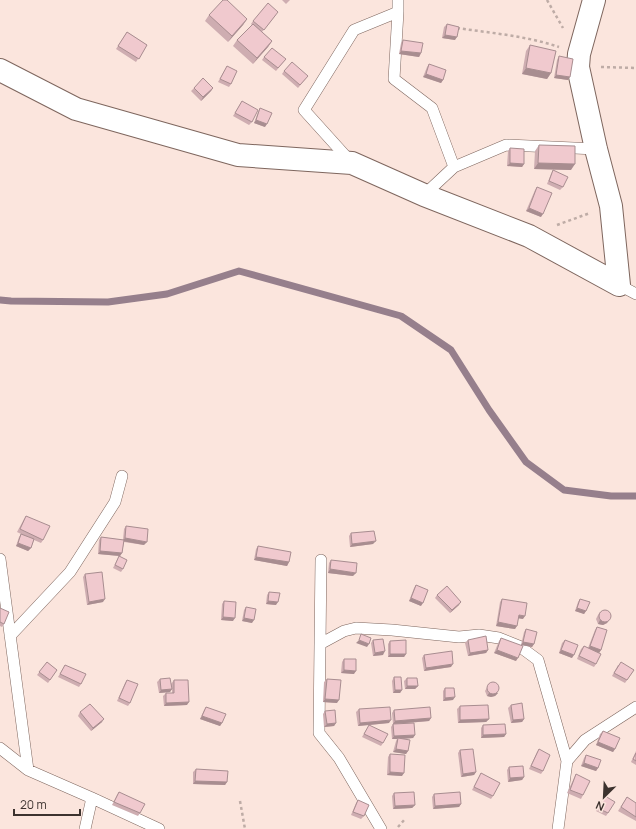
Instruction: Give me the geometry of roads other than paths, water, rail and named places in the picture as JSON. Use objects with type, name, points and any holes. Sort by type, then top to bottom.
[{"type":"street","points":[[594,0],[578,60],[596,149],[611,206],[627,290]]},
{"type":"street","points":[[0,70],[76,109],[238,155],[352,163],[424,195],[529,236],[627,290]]},
{"type":"lane","points":[[398,0],[394,79],[432,108],[454,167]]},
{"type":"lane","points":[[352,163],[304,110],[354,30],[398,12]]},
{"type":"lane","points":[[424,195],[454,167],[506,146],[596,149]]},
{"type":"lane","points":[[10,636],[70,572],[115,502],[122,476]]},
{"type":"lane","points":[[0,559],[28,770]]},
{"type":"lane","points":[[321,560],[319,733],[339,758],[381,829]]},
{"type":"lane","points":[[320,644],[344,631],[356,628],[459,637],[479,635],[499,638],[519,646],[538,660],[567,761],[558,829]]},
{"type":"lane","points":[[567,761],[585,740],[636,707]]},
{"type":"lane","points":[[0,748],[28,770],[159,829]]},
{"type":"lane","points":[[85,829],[92,798]]},
{"type":"waterway","points":[[0,300],[108,302],[167,294],[239,271],[401,316],[451,350],[489,410],[526,462],[564,490],[611,496],[636,496]]}]
